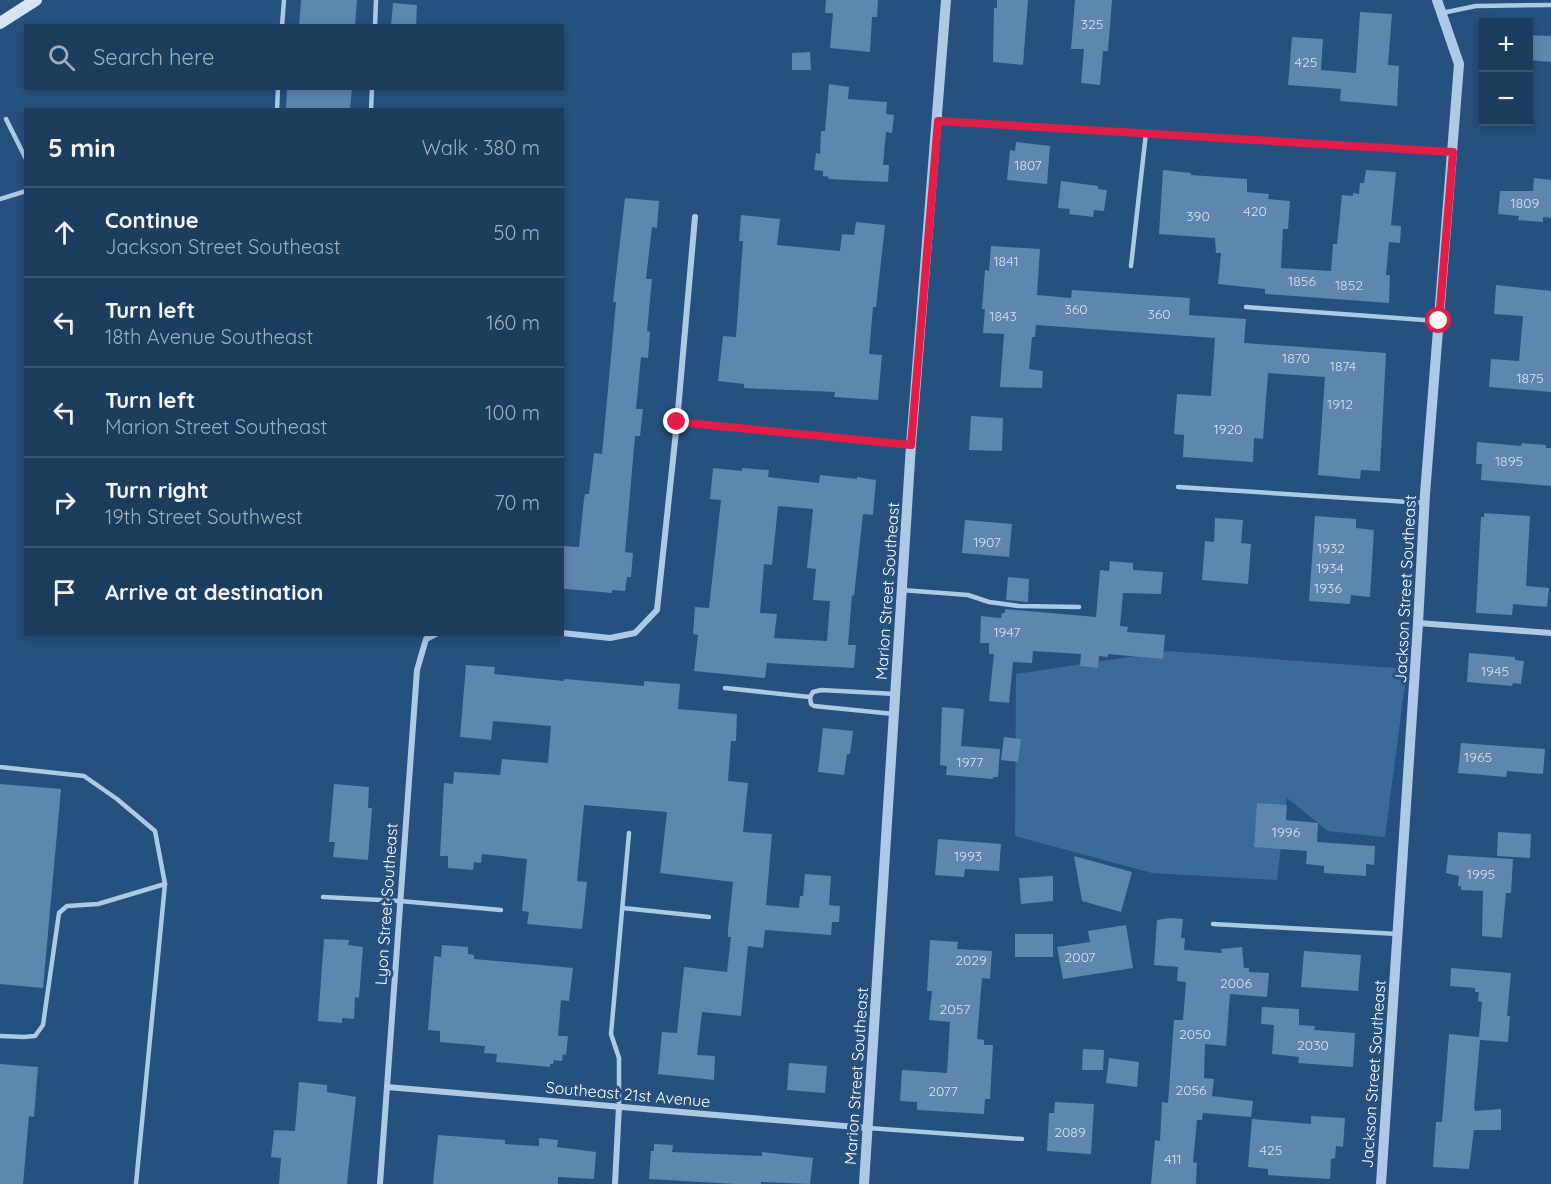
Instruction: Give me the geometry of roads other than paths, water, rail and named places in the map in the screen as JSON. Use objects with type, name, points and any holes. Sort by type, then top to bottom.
[{"type":"main road","points":[[0,23],[36,0]]},
{"type":"street","name":"Marion Street Southeast","points":[[864,1184],[911,445],[946,0]]},
{"type":"street","name":"Jackson Street Southeast","points":[[1381,1184],[1424,503],[1459,64],[1437,0]]},
{"type":"street","points":[[938,121],[1453,152]]},
{"type":"street","points":[[564,633],[610,638],[635,633],[657,610],[677,422],[695,217]]},
{"type":"street","points":[[677,422],[911,445]]},
{"type":"street","points":[[1418,623],[1551,633]]},
{"type":"street","name":"Lyon Street Southeast","points":[[380,1184],[417,670],[426,639],[432,636]]},
{"type":"street","name":"Southeast 21st Avenue","points":[[387,1087],[867,1128]]},
{"type":"street","points":[[615,1184],[619,1106]]},
{"type":"lane","points":[[282,24],[284,0]]},
{"type":"lane","points":[[375,24],[376,0]]},
{"type":"lane","points":[[1442,13],[1476,6],[1551,5]]},
{"type":"lane","points":[[277,108],[278,90]]},
{"type":"lane","points":[[372,90],[372,108]]},
{"type":"lane","points":[[6,119],[24,155]]},
{"type":"lane","points":[[1131,266],[1146,133]]},
{"type":"lane","points":[[0,199],[24,192]]},
{"type":"lane","points":[[1246,307],[1439,321]]},
{"type":"lane","points":[[1179,488],[1424,503]]},
{"type":"lane","points":[[902,590],[968,595],[989,602],[1019,606],[1079,607]]},
{"type":"lane","points":[[725,688],[810,697]]},
{"type":"lane","points":[[894,714],[814,706],[811,704],[810,697],[813,692],[821,690],[896,694]]},
{"type":"lane","points":[[0,767],[84,776],[117,799],[155,831],[165,884],[136,1184]]},
{"type":"lane","points":[[619,1106],[619,1058],[611,1034],[629,833]]},
{"type":"lane","points":[[0,1036],[35,1036],[43,1025],[59,912],[67,906],[98,904],[165,884]]},
{"type":"lane","points":[[323,897],[501,909]]},
{"type":"lane","points":[[622,908],[709,916]]},
{"type":"lane","points":[[1213,924],[1398,934]]},
{"type":"lane","points":[[867,1128],[1022,1139]]}]
